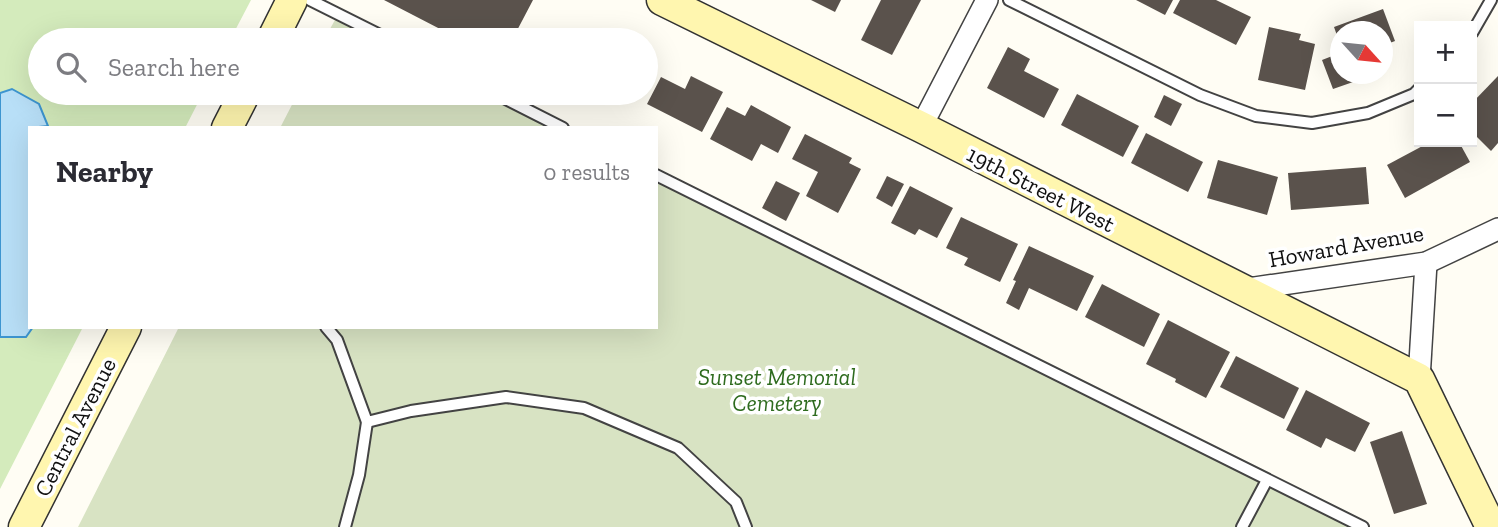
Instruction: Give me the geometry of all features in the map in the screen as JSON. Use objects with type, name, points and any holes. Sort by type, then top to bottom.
[{"type":"street","points":[[278,28],[292,0]]},
{"type":"street","name":"19th Street West","points":[[662,0],[1419,379]]},
{"type":"street","points":[[920,127],[987,0]]},
{"type":"street","points":[[228,126],[239,105]]},
{"type":"street","name":"Howard Avenue","points":[[1239,290],[1426,263],[1498,229]]},
{"type":"street","points":[[1426,263],[1419,379],[1491,527]]},
{"type":"street","name":"Central Avenue","points":[[24,527],[125,329]]},
{"type":"lane","points":[[310,0],[366,28]]},
{"type":"lane","points":[[1009,0],[1200,95],[1256,116],[1312,123],[1368,113],[1414,94]]},
{"type":"lane","points":[[1477,24],[1491,0]]},
{"type":"lane","points":[[518,105],[559,126]]},
{"type":"lane","points":[[658,176],[1363,527]]},
{"type":"lane","points":[[328,329],[337,340],[367,422],[359,475],[345,527]]},
{"type":"lane","points":[[367,422],[411,411],[506,397],[584,408],[678,448],[736,502],[746,527]]},
{"type":"lane","points":[[1242,527],[1267,480]]},
{"type":"green space","points":[[0,0],[251,0],[236,28],[28,28],[28,105],[197,105],[186,126],[28,126],[28,329],[82,329],[0,489]]},
{"type":"green space","points":[[336,18],[356,28],[331,28]]},
{"type":"green space","points":[[292,105],[509,105],[551,126],[281,126]]},
{"type":"green space","name":"Sunset Memorial Cemetery","points":[[658,179],[1352,527],[78,527],[178,329],[658,329]]},
{"type":"water","points":[[12,89],[28,98],[28,105],[39,105],[48,126],[28,126],[28,329],[32,329],[26,337],[0,337],[0,93]]},
{"type":"building","points":[[384,0],[533,0],[518,28],[438,28]]},
{"type":"building","points":[[811,0],[841,0],[835,12]]},
{"type":"building","points":[[881,0],[921,0],[892,55],[861,40]]},
{"type":"building","points":[[1136,0],[1173,0],[1165,15]]},
{"type":"building","points":[[1180,0],[1216,0],[1251,17],[1236,45],[1173,13]]},
{"type":"building","points":[[1383,9],[1388,21],[1350,21]]},
{"type":"building","points":[[1269,27],[1301,34],[1299,40],[1315,44],[1305,90],[1258,80]]},
{"type":"building","points":[[1008,47],[1030,59],[1024,71],[1059,89],[1044,118],[987,88]]},
{"type":"building","points":[[1330,57],[1330,81],[1322,60]]},
{"type":"building","points":[[691,76],[723,92],[702,132],[649,105],[658,105],[658,83],[661,77],[685,89]]},
{"type":"building","points":[[1498,76],[1498,143],[1491,151],[1477,137],[1477,98]]},
{"type":"building","points":[[1331,84],[1347,84],[1333,89]]},
{"type":"building","points":[[1077,94],[1139,126],[1123,157],[1061,125]]},
{"type":"building","points":[[1164,95],[1182,104],[1171,126],[1154,117]]},
{"type":"building","points":[[751,105],[791,127],[778,153],[761,144],[752,161],[710,139],[727,107],[745,116]]},
{"type":"building","points":[[1146,133],[1203,162],[1188,192],[1131,163]]},
{"type":"building","points":[[805,134],[852,158],[849,163],[861,169],[838,213],[806,196],[818,172],[792,159]]},
{"type":"building","points":[[1421,147],[1462,147],[1470,162],[1405,198],[1387,165]]},
{"type":"building","points":[[1218,160],[1278,177],[1267,215],[1207,198]]},
{"type":"building","points":[[1366,167],[1369,204],[1291,210],[1288,173]]},
{"type":"building","points":[[887,176],[904,184],[892,207],[876,198]]},
{"type":"building","points":[[776,181],[800,193],[786,221],[762,208]]},
{"type":"building","points":[[910,186],[953,208],[937,238],[919,229],[915,235],[891,223]]},
{"type":"building","points":[[961,217],[1018,244],[1000,282],[964,265],[968,258],[946,248]]},
{"type":"building","points":[[1029,246],[1094,276],[1077,311],[1029,288],[1019,310],[1006,303],[1016,281],[1013,280]]},
{"type":"building","points":[[1102,284],[1160,314],[1144,347],[1085,317]]},
{"type":"building","points":[[1168,320],[1230,352],[1206,398],[1146,364]]},
{"type":"building","points":[[1236,356],[1299,388],[1284,419],[1220,387]]},
{"type":"building","points":[[1306,390],[1370,423],[1355,452],[1326,438],[1321,448],[1286,430]]},
{"type":"building","points":[[1402,431],[1427,504],[1394,514],[1370,442]]}]
